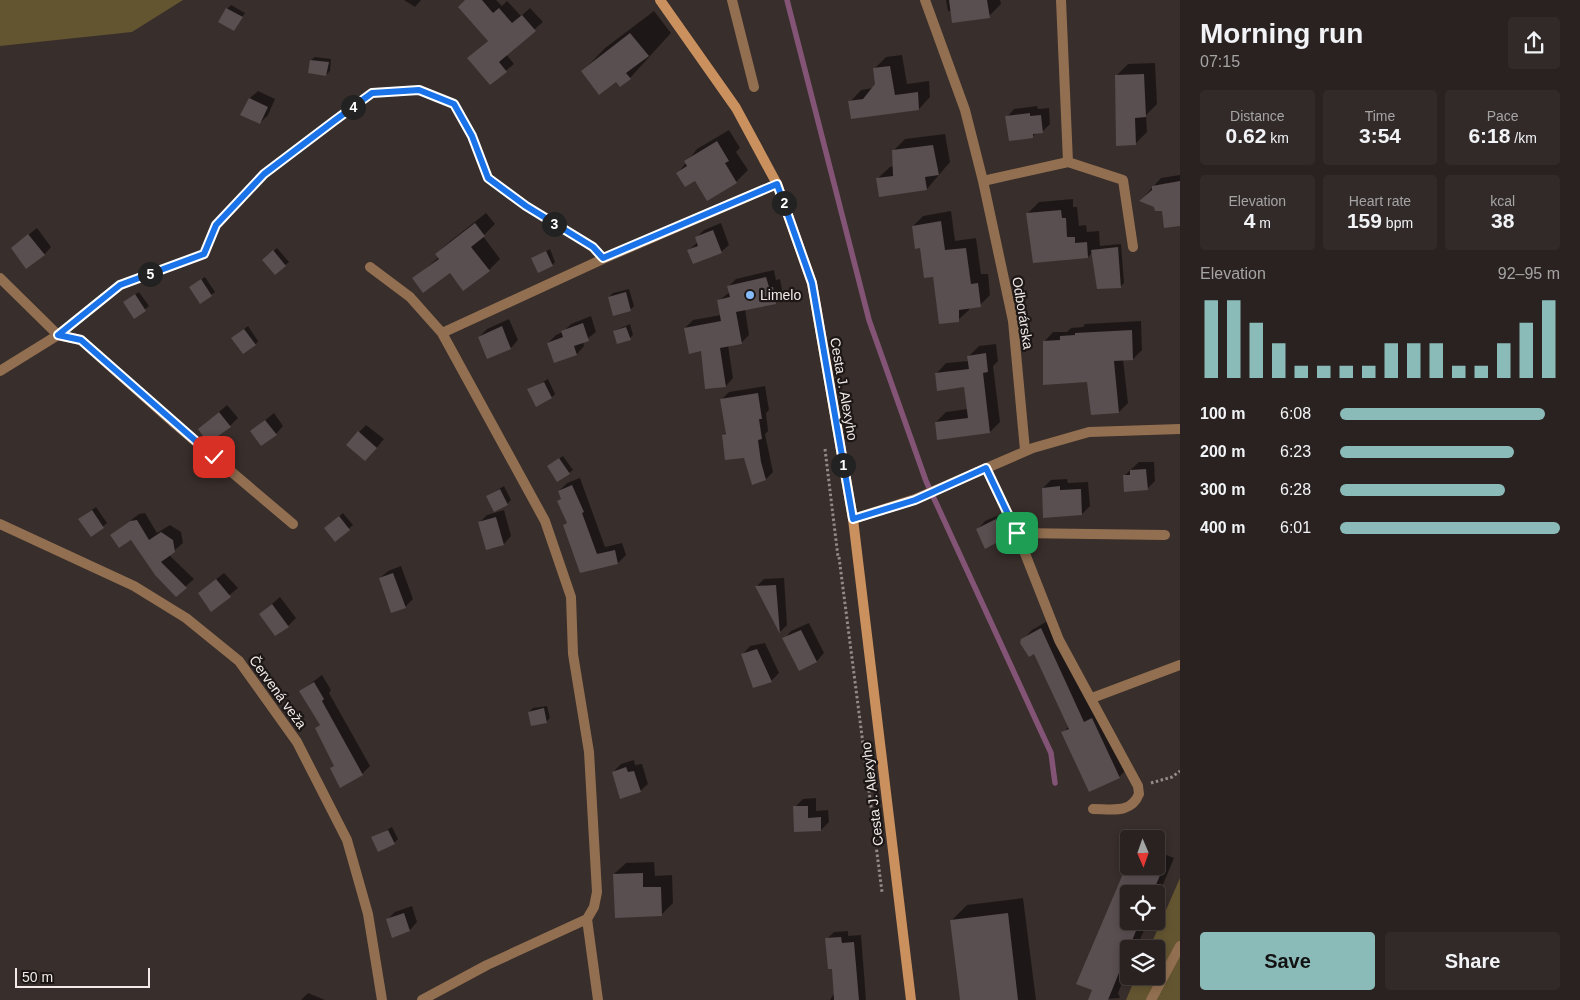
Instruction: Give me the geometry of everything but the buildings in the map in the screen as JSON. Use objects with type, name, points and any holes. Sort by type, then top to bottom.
[{"type":"main road","name":"Cesta J. Alexyho","points":[[660,0],[736,108],[777,184],[812,283],[853,519],[911,1000]]},
{"type":"lane","points":[[732,0],[754,87]]},
{"type":"lane","name":"Odborárska","points":[[925,0],[965,110],[983,181],[1013,321],[1024,450]]},
{"type":"lane","points":[[1061,0],[1068,162]]},
{"type":"lane","points":[[983,181],[1068,162],[1123,180],[1133,247]]},
{"type":"lane","points":[[442,333],[603,258],[777,184]]},
{"type":"lane","points":[[370,267],[410,297],[442,333],[545,520],[571,597],[573,654],[589,752],[596,848],[597,892],[594,907],[587,919],[487,965],[422,1000]]},
{"type":"lane","points":[[0,278],[58,335],[81,340],[175,424],[293,524]]},
{"type":"lane","points":[[0,371],[58,335]]},
{"type":"lane","points":[[853,519],[915,500],[1024,450],[1089,432],[1180,429]]},
{"type":"lane","points":[[986,468],[1017,533],[1059,640],[1092,698],[1138,787],[1140,794],[1132,806],[1125,809],[1093,808]]},
{"type":"lane","name":"Červená veža","points":[[0,524],[134,586],[186,618],[239,661],[297,742],[346,840],[368,914],[382,1000]]},
{"type":"lane","points":[[1017,533],[1165,535]]},
{"type":"lane","points":[[1092,698],[1180,665]]},
{"type":"lane","points":[[587,919],[598,1000]]},
{"type":"lane","points":[[1151,1000],[1180,946]]},
{"type":"path","points":[[58,335],[120,285],[204,254],[216,225],[264,174],[372,93],[419,90],[454,104],[472,136],[488,178],[526,206],[593,247],[603,258]]},
{"type":"path","points":[[824,444],[883,902]]},
{"type":"path","points":[[838,558],[857,555]]},
{"type":"path","points":[[1138,787],[1172,777],[1180,770]]},
{"type":"shaded area","points":[[0,0],[183,0],[132,32],[0,46]]},
{"type":"shaded area","points":[[1180,878],[1180,1000],[1126,1000],[1132,985],[1165,985],[1165,940],[1153,940],[1157,930],[1165,930],[1165,912]]},
{"type":"waterway","points":[[787,0],[869,320],[926,481],[1051,753],[1055,783]]},
{"type":"place","name":"Limelo","points":[[750,295]]},
{"type":"route","points":[[214,457],[81,340],[58,335],[96,307],[120,285],[204,254],[216,225],[264,174],[372,93],[419,90],[454,104],[472,136],[488,178],[526,206],[593,247],[603,258],[777,184],[812,283],[853,519],[915,500],[986,468],[1017,533]]}]
